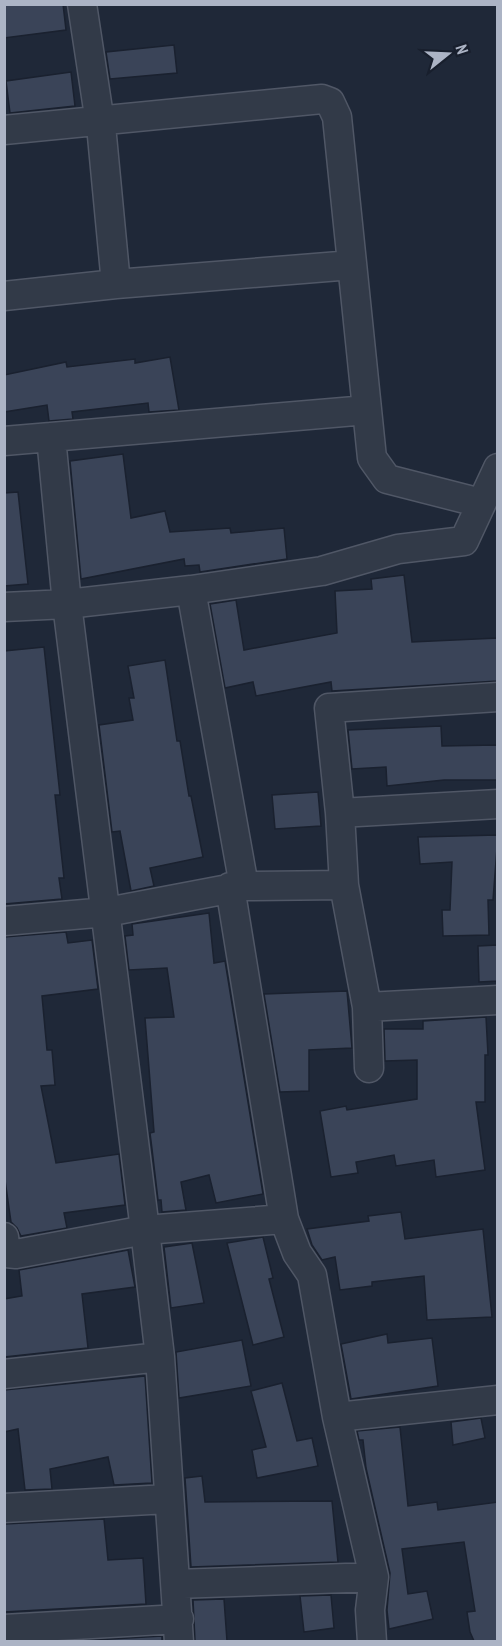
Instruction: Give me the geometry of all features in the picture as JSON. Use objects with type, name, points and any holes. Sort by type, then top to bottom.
[{"type":"street","points":[[82,4],[100,120],[116,284]]},
{"type":"street","points":[[4,130],[322,99],[330,102],[337,117],[372,458],[387,479],[481,503]]},
{"type":"street","points":[[4,296],[116,284],[352,265]]},
{"type":"street","points":[[4,441],[367,410]]},
{"type":"street","points":[[4,1629],[179,1630],[168,1499],[160,1357],[107,912],[67,604],[51,437]]},
{"type":"street","points":[[4,607],[67,604],[191,590],[322,571],[398,549],[464,541],[498,468]]},
{"type":"street","points":[[191,590],[237,887],[284,1219],[297,1253],[312,1275],[337,1417],[374,1576],[370,1610],[372,1641]]},
{"type":"street","points":[[369,1068],[366,1007],[344,885],[340,813],[329,708],[498,697]]},
{"type":"street","points":[[340,813],[498,804]]},
{"type":"street","points":[[4,921],[107,912],[237,887],[344,885]]},
{"type":"street","points":[[366,1007],[498,1000]]},
{"type":"street","points":[[5,1237],[6,1253],[16,1254],[145,1230],[284,1219]]},
{"type":"street","points":[[4,1374],[160,1357]]},
{"type":"street","points":[[337,1417],[498,1400]]},
{"type":"street","points":[[4,1508],[168,1499]]},
{"type":"street","points":[[176,1584],[374,1576]]},
{"type":"building","points":[[4,4],[63,4],[66,30],[4,38]]},
{"type":"building","points":[[174,45],[177,73],[110,79],[106,52]]},
{"type":"building","points":[[71,72],[75,106],[10,113],[6,81]]},
{"type":"building","points":[[170,357],[179,410],[149,412],[148,403],[72,412],[73,419],[49,421],[47,405],[4,412],[4,375],[66,362],[67,367],[135,359],[135,363]]},
{"type":"building","points":[[123,454],[131,518],[165,511],[170,532],[230,528],[231,533],[284,528],[287,559],[200,572],[199,565],[185,566],[184,559],[81,579],[70,461]]},
{"type":"building","points":[[18,492],[28,584],[4,586],[4,493]]},
{"type":"building","points":[[404,575],[412,642],[498,638],[498,681],[332,691],[331,682],[256,696],[253,682],[225,688],[210,604],[236,600],[244,650],[337,633],[335,591],[372,589],[371,579]]},
{"type":"building","points":[[44,647],[60,795],[55,795],[64,878],[59,878],[62,899],[4,904],[4,651]]},
{"type":"building","points":[[165,660],[177,741],[180,741],[189,796],[191,796],[203,857],[150,868],[154,886],[131,891],[120,831],[112,832],[99,725],[133,720],[129,698],[134,698],[128,666]]},
{"type":"building","points":[[441,726],[442,746],[498,745],[498,780],[444,780],[387,786],[386,767],[352,769],[348,730]]},
{"type":"building","points":[[318,792],[321,826],[275,829],[272,795]]},
{"type":"building","points":[[498,835],[493,900],[488,900],[489,935],[443,936],[442,910],[450,910],[452,862],[420,864],[418,837]]},
{"type":"building","points":[[209,913],[214,963],[225,961],[263,1194],[216,1203],[209,1175],[181,1182],[186,1210],[162,1212],[161,1200],[158,1200],[150,1133],[154,1132],[145,1018],[174,1017],[167,968],[129,970],[125,936],[133,935],[132,924]]},
{"type":"building","points":[[66,932],[68,943],[92,940],[98,989],[42,996],[47,1050],[52,1050],[55,1085],[41,1086],[56,1163],[119,1154],[125,1205],[64,1213],[67,1228],[21,1236],[11,1222],[4,1173],[4,937]]},
{"type":"building","points":[[498,945],[498,981],[479,982],[478,946]]},
{"type":"building","points":[[347,991],[352,1048],[309,1050],[309,1091],[280,1092],[264,994]]},
{"type":"building","points":[[486,1017],[488,1055],[485,1055],[485,1102],[476,1102],[485,1170],[436,1177],[434,1160],[396,1166],[394,1155],[356,1162],[358,1173],[331,1177],[320,1111],[346,1106],[347,1110],[417,1099],[417,1060],[385,1061],[384,1029],[423,1029],[423,1021]]},
{"type":"building","points":[[401,1212],[405,1239],[483,1229],[492,1317],[427,1320],[424,1276],[372,1282],[372,1286],[340,1290],[335,1257],[322,1260],[312,1245],[307,1229],[369,1221],[368,1216]]},
{"type":"building","points":[[263,1237],[273,1278],[269,1279],[284,1337],[253,1345],[227,1243]]},
{"type":"building","points":[[192,1243],[204,1303],[171,1308],[164,1247]]},
{"type":"building","points":[[128,1250],[135,1287],[82,1294],[88,1348],[4,1357],[4,1299],[22,1296],[19,1270]]},
{"type":"building","points":[[387,1334],[388,1343],[432,1338],[438,1386],[351,1399],[341,1344]]},
{"type":"building","points":[[242,1340],[251,1386],[179,1398],[176,1352]]},
{"type":"building","points":[[145,1376],[152,1483],[114,1485],[108,1457],[50,1469],[52,1489],[25,1490],[18,1429],[4,1432],[4,1390]]},
{"type":"building","points":[[282,1383],[297,1441],[312,1438],[318,1466],[257,1478],[252,1450],[266,1447],[251,1391]]},
{"type":"building","points":[[481,1418],[485,1438],[453,1445],[451,1422]]},
{"type":"building","points":[[400,1427],[408,1506],[437,1502],[438,1510],[498,1502],[498,1641],[474,1641],[470,1632],[467,1612],[475,1611],[464,1542],[402,1549],[408,1594],[427,1591],[433,1619],[389,1629],[387,1610],[390,1573],[366,1468],[363,1440],[359,1440],[357,1431]]},
{"type":"building","points":[[202,1476],[205,1502],[332,1501],[338,1562],[191,1567],[185,1478]]},
{"type":"building","points":[[104,1519],[108,1560],[143,1558],[146,1604],[4,1612],[4,1524]]},
{"type":"building","points":[[331,1595],[334,1628],[304,1632],[300,1596]]},
{"type":"building","points":[[224,1599],[227,1641],[195,1641],[193,1600]]},
{"type":"building","points":[[162,1636],[162,1641],[78,1641]]}]
